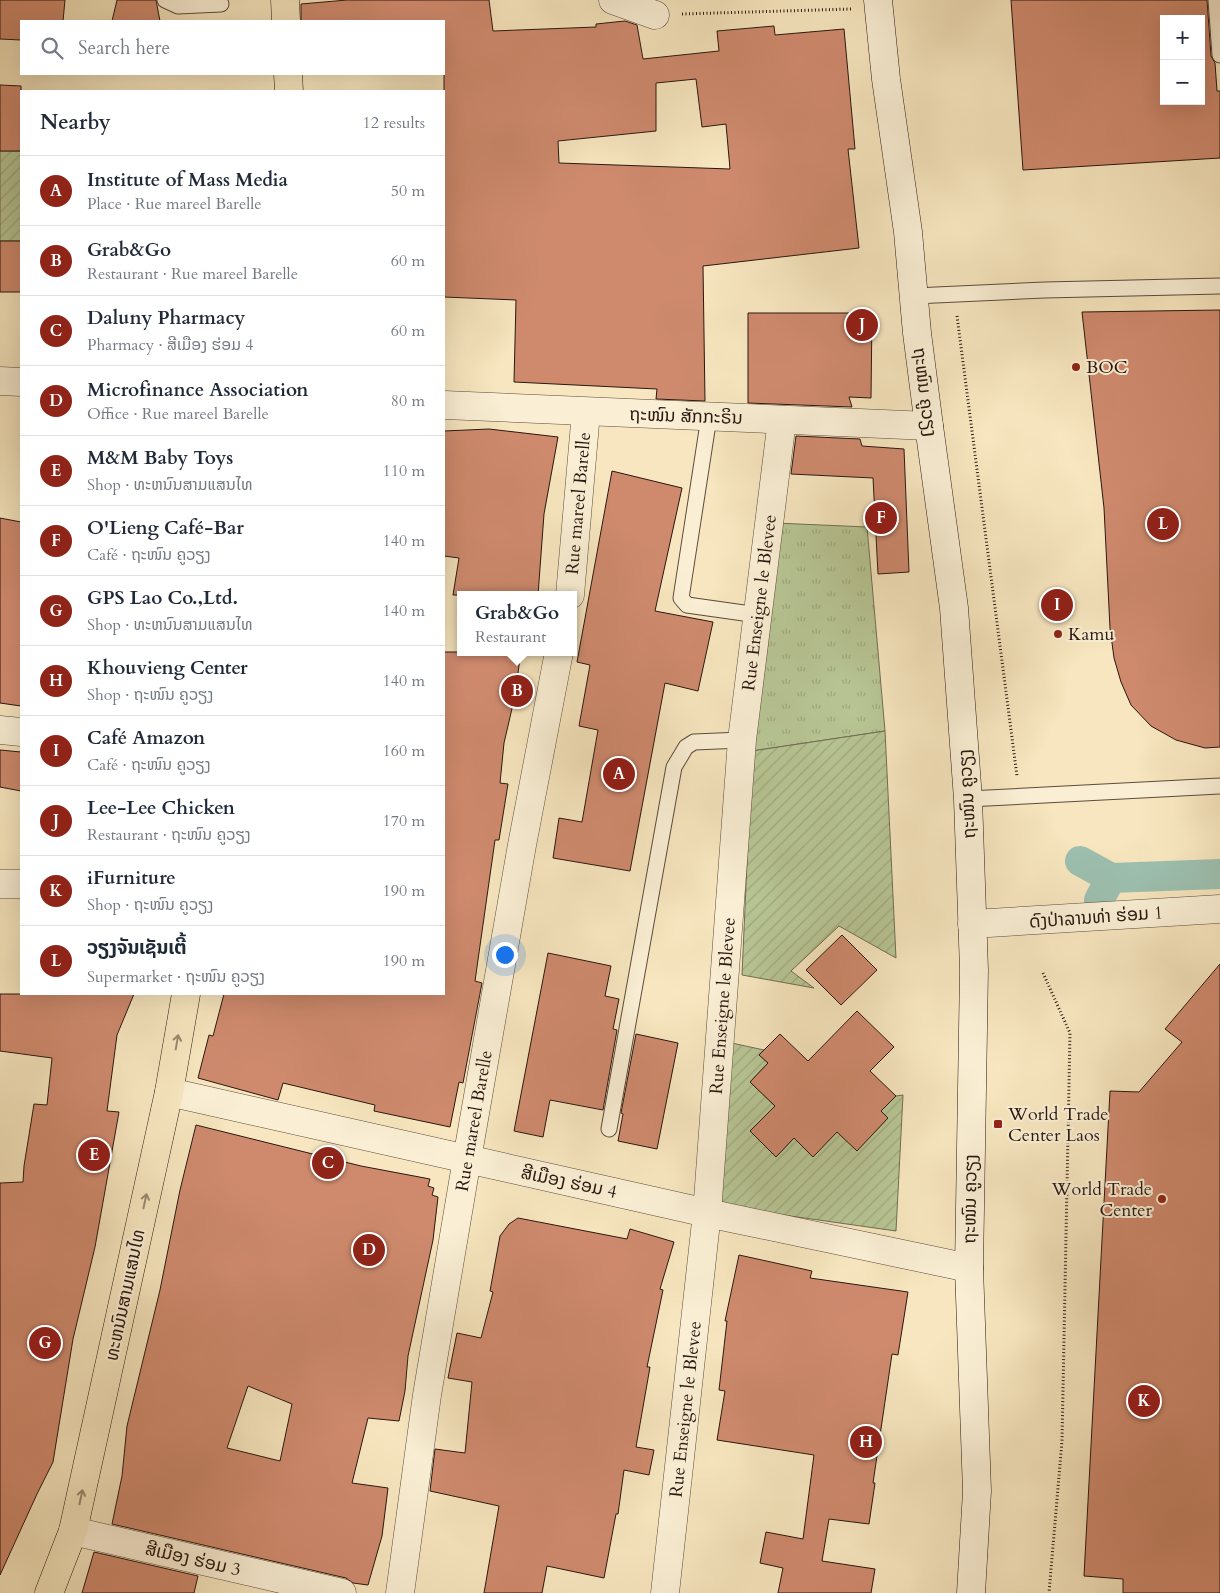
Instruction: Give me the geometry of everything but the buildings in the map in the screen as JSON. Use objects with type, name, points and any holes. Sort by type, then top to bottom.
[{"type":"main road","points":[[285,0],[286,20]]},
{"type":"main road","points":[[288,75],[289,90]]},
{"type":"main road","name":"ທະຫນົນສາມແສນໄທ","points":[[49,1593],[73,1531],[169,1092],[186,995]]},
{"type":"street","points":[[613,0],[655,15]]},
{"type":"street","name":"ຖະໜົນ ຄູວຽງ","points":[[879,4],[886,78],[908,232],[928,426],[954,608],[968,800],[974,970],[969,1268],[977,1491],[971,1593]]},
{"type":"street","points":[[0,381],[20,382]]},
{"type":"street","name":"ຖະໜົນ ສັກກະຣິນ","points":[[445,405],[928,426]]},
{"type":"street","name":"Rue mareel Barelle","points":[[570,591],[586,412]]},
{"type":"street","name":"Rue Enseigne le Blevee","points":[[665,1593],[707,1212],[742,740],[782,420]]},
{"type":"street","name":"Rue mareel Barelle","points":[[400,1593],[427,1395],[522,845],[558,656]]},
{"type":"street","points":[[0,730],[20,732]]},
{"type":"street","points":[[0,884],[20,884]]},
{"type":"street","name":"ດົງປ່າລານທ່າ ຮ່ອມ 1","points":[[972,924],[1220,909]]},
{"type":"street","name":"ສີເມືອງ ຮ່ອມ 4","points":[[169,1092],[707,1212],[969,1268]]},
{"type":"street","name":"ສີເມືອງ ຮ່ອມ 3","points":[[73,1531],[342,1593]]},
{"type":"lane","points":[[165,0],[178,6],[221,4]]},
{"type":"lane","points":[[1216,0],[1220,54]]},
{"type":"lane","points":[[914,296],[1045,290],[1220,286]]},
{"type":"lane","points":[[709,417],[681,598],[687,605],[758,615]]},
{"type":"lane","points":[[609,1129],[674,767],[686,747],[694,742],[742,740]]},
{"type":"lane","points":[[968,800],[1220,786]]},
{"type":"path","points":[[655,15],[879,4]]},
{"type":"path","points":[[954,294],[1020,797]]},
{"type":"path","points":[[1043,973],[1070,1033],[1062,1440],[1050,1593]]},
{"type":"green space","points":[[0,151],[20,151],[20,241],[0,241]]},
{"type":"green space","points":[[775,523],[867,527],[885,731],[752,751]]},
{"type":"green space","points":[[885,731],[896,958],[839,926],[791,971],[814,988],[742,975],[752,751]]},
{"type":"green space","points":[[727,1042],[764,1050],[759,1055],[768,1063],[750,1082],[775,1106],[750,1131],[776,1157],[794,1138],[813,1156],[837,1132],[857,1150],[888,1118],[881,1111],[896,1096],[903,1095],[896,1231],[720,1206]]},
{"type":"waterway","points":[[1080,861],[1111,878],[1220,874]]},
{"type":"waterway","points":[[1099,900],[1111,878]]},
{"type":"place","name":"Lee-Lee Chicken","points":[[862,325]]},
{"type":"place","name":"BOC","points":[[1076,367]]},
{"type":"place","name":"O'Lieng Café-Bar","points":[[881,518]]},
{"type":"place","name":"ວຽງຈັນເຊັນເຕີ້","points":[[1163,524]]},
{"type":"place","name":"Café Amazon","points":[[1057,605]]},
{"type":"place","name":"Kamu","points":[[1058,634]]},
{"type":"place","name":"Grab&Go","points":[[517,691]]},
{"type":"place","name":"Institute of Mass Media","points":[[619,774]]},
{"type":"place","name":"World Trade Center Laos","points":[[998,1124]]},
{"type":"place","name":"M&M Baby Toys","points":[[94,1155]]},
{"type":"place","name":"Daluny Pharmacy","points":[[328,1163]]},
{"type":"place","name":"World Trade Center","points":[[1162,1199]]},
{"type":"place","name":"Microfinance Association","points":[[369,1250]]},
{"type":"place","name":"GPS Lao Co.,Ltd.","points":[[45,1343]]},
{"type":"place","name":"iFurniture","points":[[1144,1401]]},
{"type":"place","name":"Khouvieng Center","points":[[866,1442]]}]
